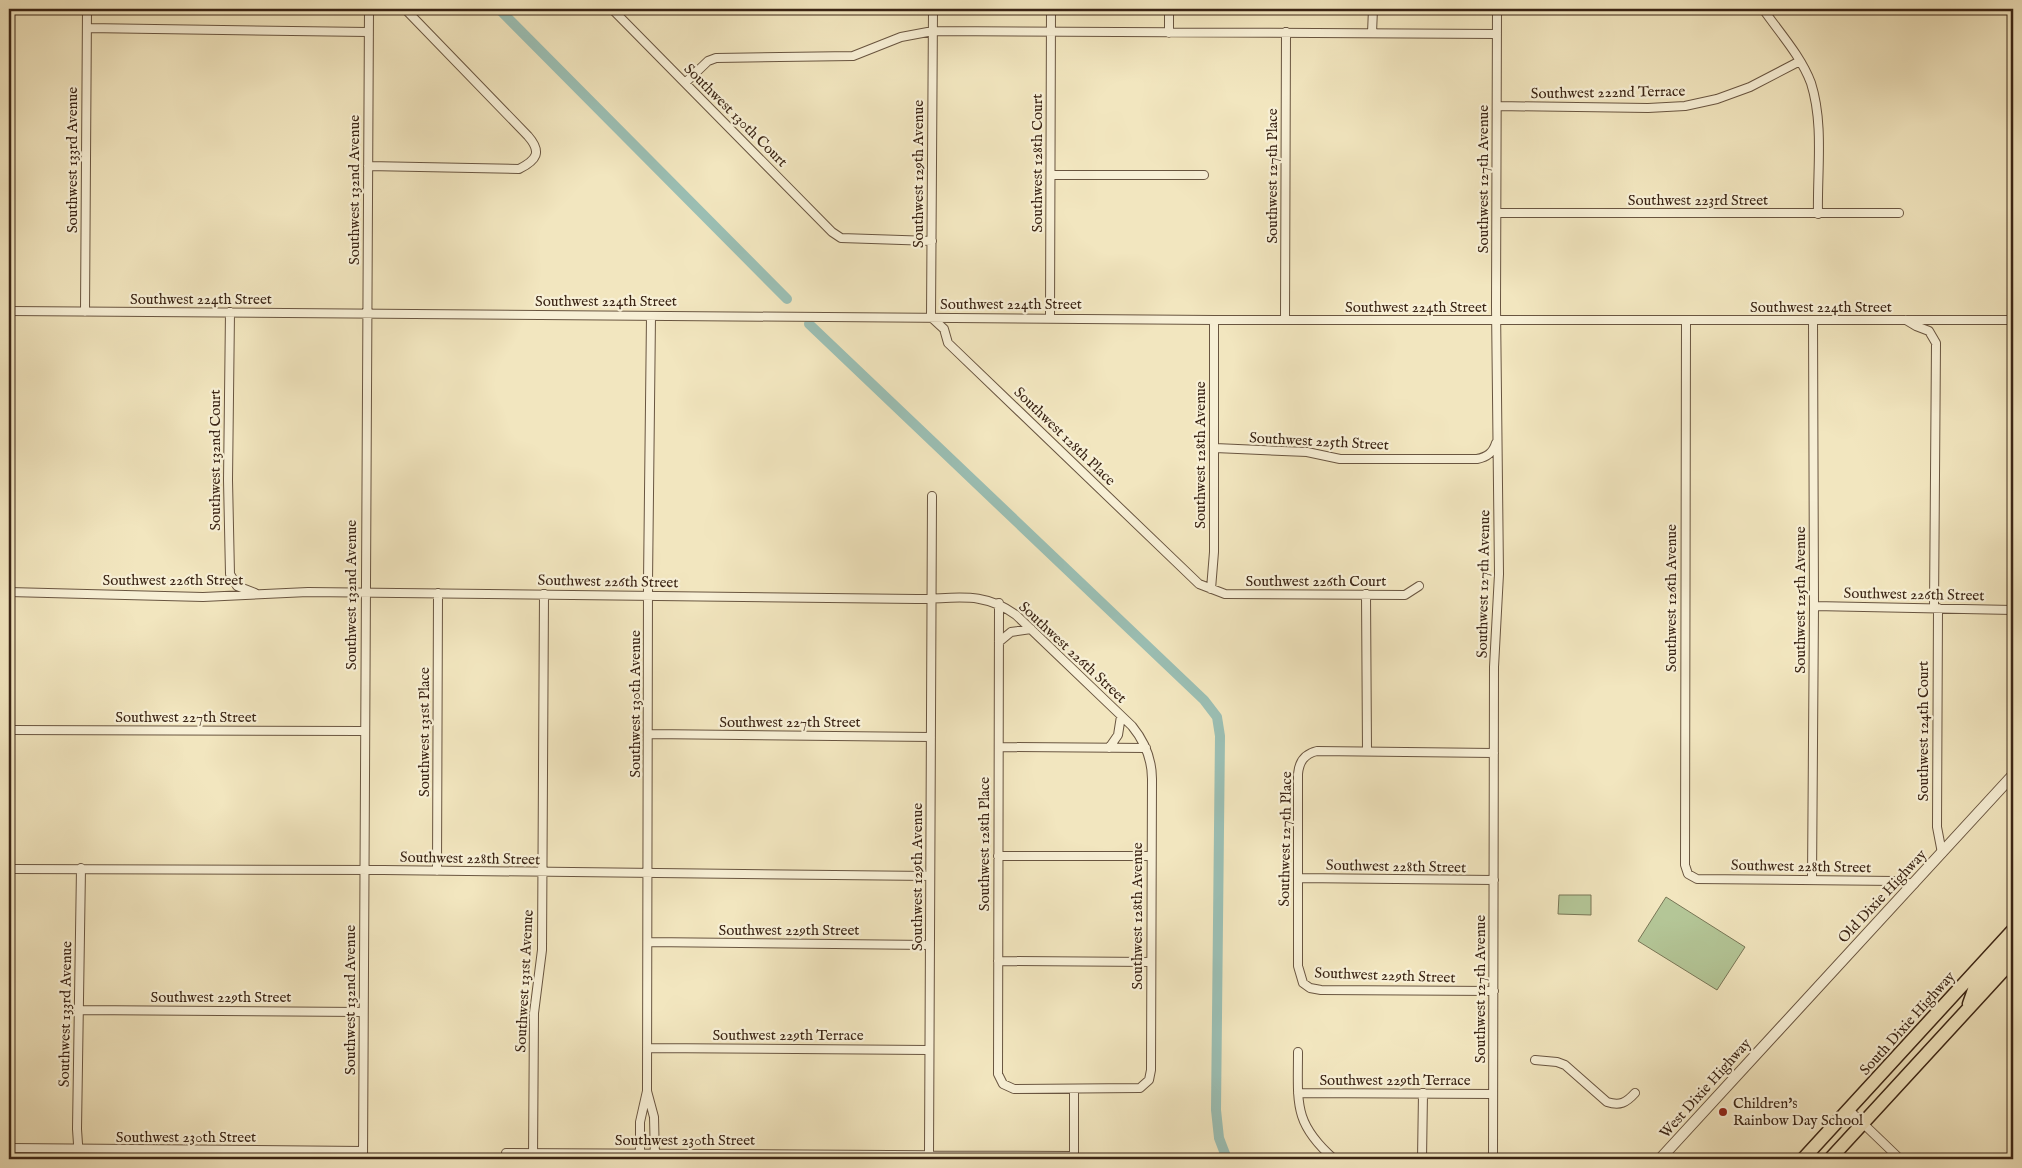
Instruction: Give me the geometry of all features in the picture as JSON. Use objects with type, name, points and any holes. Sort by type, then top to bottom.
[{"type":"highway","name":"South Dixie Highway","points":[[1803,1159],[2013,930]]},
{"type":"highway","points":[[1968,1010],[1976,984],[2013,945]]},
{"type":"highway","points":[[1830,1159],[2013,960]]},
{"type":"street","name":"Southwest 133rd Avenue","points":[[85,312],[87,9]]},
{"type":"street","name":"Southwest 132nd Avenue","points":[[363,1155],[364,592],[368,313],[369,9]]},
{"type":"street","points":[[368,166],[519,169],[531,163],[536,156],[536,145],[528,136],[405,9]]},
{"type":"street","name":"Southwest 130th Court","points":[[612,9],[841,238],[932,241]]},
{"type":"street","points":[[933,31],[934,9]]},
{"type":"street","name":"Southwest 128th Court","points":[[1050,318],[1051,9]]},
{"type":"street","points":[[1169,9],[1169,33]]},
{"type":"street","points":[[1372,33],[1373,9]]},
{"type":"street","name":"Southwest 127th Avenue","points":[[1493,1159],[1494,667],[1498,600],[1499,436],[1496,213],[1497,9]]},
{"type":"street","points":[[1763,9],[1800,61],[1810,83],[1818,112],[1818,214]]},
{"type":"street","points":[[87,28],[368,32]]},
{"type":"street","points":[[686,83],[708,61],[716,58],[853,56],[901,37],[933,31],[1497,34]]},
{"type":"street","name":"Southwest 129th Avenue","points":[[931,317],[933,31]]},
{"type":"street","name":"Southwest 127th Place","points":[[1285,320],[1286,32]]},
{"type":"street","name":"Southwest 222nd Terrace","points":[[1497,106],[1648,108],[1685,106],[1717,99],[1750,87],[1800,61]]},
{"type":"street","points":[[1051,175],[1204,175]]},
{"type":"street","name":"Southwest 223rd Street","points":[[1496,213],[1899,214]]},
{"type":"street","name":"Southwest 224th Street","points":[[9,311],[1214,320],[2013,320]]},
{"type":"street","name":"Southwest 132nd Court","points":[[230,312],[228,480],[230,574],[237,586],[255,593]]},
{"type":"street","name":"Southwest 130th Avenue","points":[[640,1156],[640,1122],[647,1091],[651,316]]},
{"type":"street","name":"Southwest 128th Place","points":[[931,317],[944,329],[948,343],[1199,584],[1211,589]]},
{"type":"street","name":"Southwest 128th Avenue","points":[[1211,589],[1214,552],[1214,320]]},
{"type":"street","name":"Southwest 125th Avenue","points":[[1812,879],[1814,606],[1813,320]]},
{"type":"street","name":"Southwest 124th Court","points":[[1906,320],[1916,326],[1929,330],[1934,337],[1937,348],[1937,827],[1942,853]]},
{"type":"street","name":"Southwest 126th Avenue","points":[[1686,321],[1685,865],[1688,874]]},
{"type":"street","name":"Southwest 225th Street","points":[[1214,448],[1307,452],[1340,459],[1477,459],[1487,457],[1494,449],[1499,436]]},
{"type":"street","name":"Southwest 129th Avenue","points":[[929,1155],[932,496]]},
{"type":"street","name":"Southwest 226th Court","points":[[1211,589],[1225,594],[1405,595],[1419,586]]},
{"type":"street","name":"Southwest 226th Street","points":[[9,592],[203,597],[246,596],[255,593],[364,592],[649,594],[670,596],[933,599],[972,597],[999,604],[1031,629],[1121,716],[1138,734],[1146,748]]},
{"type":"street","name":"Southwest 131st Place","points":[[437,871],[438,593]]},
{"type":"street","name":"Southwest 131st Avenue","points":[[533,1156],[534,1013],[542,958],[544,594]]},
{"type":"street","points":[[1366,594],[1367,751],[1494,753]]},
{"type":"street","name":"Southwest 128th Place","points":[[999,604],[998,1068],[1003,1084],[1014,1088],[1074,1089]]},
{"type":"street","name":"Southwest 226th Street","points":[[1814,606],[2013,610]]},
{"type":"street","points":[[1000,642],[1011,632],[1031,629]]},
{"type":"street","points":[[1109,748],[1118,735],[1121,716]]},
{"type":"street","name":"Southwest 227th Street","points":[[9,730],[364,731]]},
{"type":"street","name":"Southwest 227th Street","points":[[649,734],[931,737]]},
{"type":"street","points":[[999,747],[1146,748]]},
{"type":"street","name":"Southwest 128th Avenue","points":[[1074,1089],[1135,1089],[1146,1084],[1151,1070],[1152,772],[1146,748]]},
{"type":"street","name":"Southwest 127th Place","points":[[1306,986],[1301,980],[1298,966],[1298,774],[1302,760],[1308,754],[1317,751],[1367,751]]},
{"type":"street","name":"Old Dixie Highway","points":[[1772,1037],[2013,775]]},
{"type":"street","points":[[998,856],[1151,856]]},
{"type":"street","name":"Southwest 133rd Avenue","points":[[80,1159],[77,1129],[81,868]]},
{"type":"street","name":"Southwest 228th Street","points":[[9,869],[81,868],[930,876]]},
{"type":"street","name":"Southwest 228th Street","points":[[1688,874],[1697,879],[1812,879],[1895,881],[1914,884]]},
{"type":"street","name":"Southwest 228th Street","points":[[1298,878],[1494,880]]},
{"type":"street","name":"Southwest 229th Street","points":[[648,942],[930,945]]},
{"type":"street","points":[[998,961],[1151,962]]},
{"type":"street","name":"Southwest 229th Street","points":[[1306,986],[1321,990],[1494,991]]},
{"type":"street","name":"Southwest 229th Street","points":[[79,1010],[363,1012]]},
{"type":"street","name":"West Dixie Highway","points":[[1660,1159],[1772,1037]]},
{"type":"street","name":"Southwest 229th Terrace","points":[[647,1048],[929,1050]]},
{"type":"street","points":[[1298,1052],[1298,1093],[1302,1120],[1311,1136],[1334,1159]]},
{"type":"street","points":[[1535,1060],[1557,1062],[1565,1065],[1608,1102],[1615,1104],[1627,1101],[1635,1093]]},
{"type":"street","points":[[1074,1089],[1074,1158]]},
{"type":"street","name":"Southwest 130th Avenue","points":[[647,1091],[654,1117],[655,1156]]},
{"type":"street","name":"Southwest 229th Terrace","points":[[1298,1093],[1493,1094]]},
{"type":"street","points":[[1422,1159],[1423,1093]]},
{"type":"street","points":[[1849,1110],[1900,1159]]},
{"type":"street","name":"Southwest 230th Street","points":[[9,1148],[363,1155]]},
{"type":"street","name":"Southwest 230th Street","points":[[506,1152],[533,1156],[929,1155],[1074,1158]]},
{"type":"green space","points":[[1559,895],[1591,895],[1591,915],[1558,914]]},
{"type":"green space","points":[[1666,897],[1745,947],[1717,990],[1638,941]]},
{"type":"green space","points":[[1085,1154],[1211,1157],[1211,1159],[1085,1159]]},
{"type":"waterway","points":[[499,9],[787,299]]},
{"type":"waterway","points":[[809,324],[1204,700],[1217,717],[1220,736],[1216,1110],[1219,1138],[1227,1159]]},
{"type":"place","name":"Children's Rainbow Day School","points":[[1723,1112]]}]
